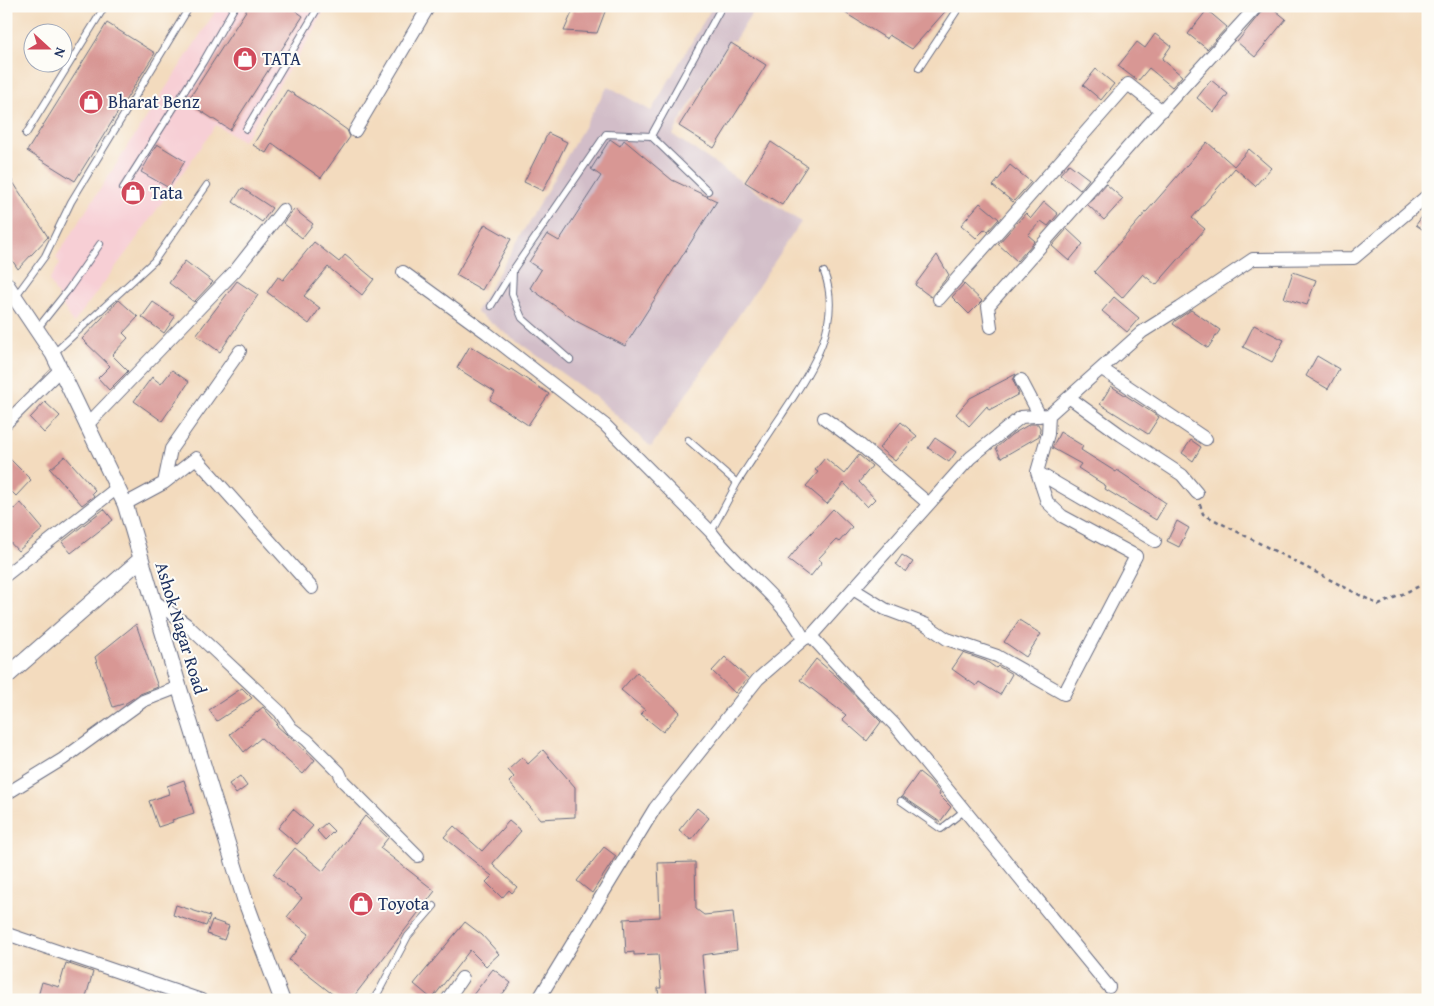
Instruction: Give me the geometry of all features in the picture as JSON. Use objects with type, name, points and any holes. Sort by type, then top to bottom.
[{"type":"street","points":[[356,132],[429,6]]},
{"type":"street","points":[[991,327],[988,306],[1257,6]]},
{"type":"street","points":[[939,299],[1128,84],[1162,111]]},
{"type":"street","points":[[540,999],[655,808],[758,679],[807,638],[970,458],[1021,417],[1045,415],[1070,398],[1142,332],[1253,259],[1354,258],[1428,194]]},
{"type":"street","points":[[86,426],[235,271],[283,210]]},
{"type":"street","points":[[403,272],[487,333],[605,425],[711,532],[724,550],[795,623],[807,638],[894,724],[1109,987]]},
{"type":"street","name":"Ashok Nagar Road","points":[[6,284],[53,354],[125,504],[136,539],[140,560],[245,900],[282,1000]]},
{"type":"street","points":[[164,483],[171,449],[240,351]]},
{"type":"street","points":[[1102,369],[1206,439]]},
{"type":"street","points":[[6,424],[60,370]]},
{"type":"street","points":[[853,589],[885,609],[925,624],[947,639],[997,656],[1064,694],[1136,556],[1062,516],[1047,502],[1036,472],[1048,434],[1045,415],[1020,380]]},
{"type":"street","points":[[1070,398],[1121,435],[1182,475],[1197,493]]},
{"type":"street","points":[[824,418],[929,504]]},
{"type":"street","points":[[125,504],[164,483],[196,458],[312,588]]},
{"type":"street","points":[[1036,472],[1155,541]]},
{"type":"street","points":[[6,576],[116,488]]},
{"type":"street","points":[[6,677],[140,560]]},
{"type":"street","points":[[153,600],[186,624],[280,712],[291,728],[307,740],[339,772],[343,780],[418,856]]},
{"type":"street","points":[[6,794],[63,759],[143,701],[179,687]]},
{"type":"street","points":[[7,934],[201,1000]]},
{"type":"street","points":[[447,1000],[462,978]]},
{"type":"lane","points":[[26,134],[105,6]]},
{"type":"lane","points":[[15,298],[45,256],[71,202],[189,9],[177,6]]},
{"type":"lane","points":[[122,188],[203,62],[235,6]]},
{"type":"lane","points":[[246,129],[319,6]]},
{"type":"lane","points":[[651,136],[722,6]]},
{"type":"lane","points":[[919,68],[960,6]]},
{"type":"lane","points":[[491,306],[606,134],[651,136],[708,191]]},
{"type":"lane","points":[[53,354],[154,261],[207,185]]},
{"type":"lane","points":[[37,329],[68,290],[100,244]]},
{"type":"lane","points":[[514,270],[512,294],[522,318],[570,360]]},
{"type":"lane","points":[[711,532],[737,483],[808,375],[824,341],[830,314],[830,288],[824,272]]},
{"type":"lane","points":[[688,440],[737,483]]},
{"type":"lane","points":[[901,801],[941,829],[965,810]]},
{"type":"lane","points":[[373,1000],[408,936],[434,906]]},
{"type":"path","points":[[1197,493],[1203,514],[1379,605],[1428,582]]},
{"type":"shaded area","name":"Tata","points":[[219,6],[326,6],[315,29],[243,141],[216,125],[132,245],[73,324],[49,280],[60,264],[56,257]]},
{"type":"shaded area","points":[[713,6],[757,6],[734,41],[731,40],[681,119],[673,135],[801,222],[651,447],[598,399],[476,312],[608,86],[651,111]]},
{"type":"building","name":"TATA","points":[[249,6],[289,6],[303,16],[230,130],[187,102]]},
{"type":"building","points":[[834,6],[950,6],[912,49],[889,35],[887,39]]},
{"type":"building","points":[[1266,6],[1270,6],[1286,19],[1255,57],[1237,42]]},
{"type":"building","points":[[606,9],[597,33],[564,31],[573,10]]},
{"type":"building","points":[[1207,10],[1227,27],[1207,49],[1188,34]]},
{"type":"building","name":"Bharat Benz","points":[[107,23],[155,53],[75,181],[27,151]]},
{"type":"building","points":[[1155,34],[1171,46],[1162,59],[1182,76],[1172,87],[1149,68],[1138,81],[1118,66],[1137,42],[1145,48]]},
{"type":"building","points":[[731,43],[766,65],[714,148],[679,126]]},
{"type":"building","points":[[1096,69],[1114,84],[1101,100],[1083,85]]},
{"type":"building","points":[[1211,80],[1228,94],[1214,112],[1197,98]]},
{"type":"building","points":[[287,90],[347,130],[350,137],[321,178],[272,143],[266,153],[253,145]]},
{"type":"building","points":[[548,133],[567,142],[543,191],[524,182]]},
{"type":"building","points":[[610,139],[620,146],[624,140],[672,180],[717,201],[625,346],[576,321],[530,288],[541,270],[529,262],[547,234],[559,241],[601,176],[591,169]]},
{"type":"building","points":[[771,142],[807,166],[782,205],[745,182]]},
{"type":"building","points":[[1207,142],[1234,166],[1249,149],[1271,168],[1255,186],[1235,168],[1192,218],[1205,229],[1156,285],[1143,274],[1122,298],[1094,272]]},
{"type":"building","points":[[157,144],[185,161],[169,188],[141,172]]},
{"type":"building","points":[[1069,164],[1089,179],[1080,190],[1060,174]]},
{"type":"building","points":[[1010,165],[1031,182],[1013,202],[993,186]]},
{"type":"building","points":[[6,171],[48,237],[18,269],[6,251]]},
{"type":"building","points":[[1106,184],[1123,199],[1104,220],[1088,205]]},
{"type":"building","points":[[242,188],[272,208],[262,222],[233,202]]},
{"type":"building","points":[[1044,202],[1058,214],[1048,226],[1041,221],[1028,235],[1035,241],[1017,261],[998,244],[1026,213],[1031,218]]},
{"type":"building","points":[[980,203],[999,219],[988,231],[985,229],[976,238],[961,225]]},
{"type":"building","points":[[1428,208],[1428,233],[1416,225]]},
{"type":"building","points":[[294,209],[313,224],[302,238],[283,223]]},
{"type":"building","points":[[485,224],[511,239],[482,290],[456,275]]},
{"type":"building","points":[[1067,229],[1083,244],[1069,261],[1052,246]]},
{"type":"building","points":[[314,242],[339,262],[345,255],[374,279],[362,295],[328,267],[304,296],[320,308],[309,324],[267,292],[278,277],[283,280]]},
{"type":"building","points":[[937,255],[949,275],[931,297],[915,285]]},
{"type":"building","points":[[185,261],[213,282],[194,302],[169,283]]},
{"type":"building","points":[[1293,272],[1316,280],[1307,305],[1284,298]]},
{"type":"building","points":[[237,281],[258,295],[220,352],[196,335]]},
{"type":"building","points":[[964,284],[982,301],[969,314],[952,297]]},
{"type":"building","points":[[1114,297],[1139,318],[1127,332],[1102,311]]},
{"type":"building","points":[[119,300],[138,317],[123,333],[128,338],[112,355],[128,371],[109,390],[98,378],[110,366],[82,339]]},
{"type":"building","points":[[153,302],[175,317],[164,333],[142,317]]},
{"type":"building","points":[[1191,310],[1220,330],[1208,348],[1173,324]]},
{"type":"building","points":[[1254,325],[1284,340],[1272,362],[1243,347]]},
{"type":"building","points":[[470,346],[510,371],[511,369],[549,394],[528,425],[490,400],[495,392],[457,368]]},
{"type":"building","points":[[1317,356],[1339,369],[1328,389],[1306,376]]},
{"type":"building","points":[[172,370],[189,382],[162,421],[134,401],[152,377],[161,384]]},
{"type":"building","points":[[1016,374],[1013,380],[1019,394],[989,410],[987,406],[969,426],[956,414],[970,398]]},
{"type":"building","points":[[1111,386],[1159,417],[1148,434],[1100,404]]},
{"type":"building","points":[[45,402],[60,416],[44,433],[30,418]]},
{"type":"building","points":[[901,422],[917,436],[895,461],[879,448]]},
{"type":"building","points":[[1030,424],[1038,424],[1040,428],[1039,436],[1001,458],[996,448],[1011,435]]},
{"type":"building","points":[[1060,432],[1083,446],[1081,450],[1116,472],[1117,470],[1166,503],[1156,520],[1105,489],[1106,486],[1078,468],[1081,464],[1052,448]]},
{"type":"building","points":[[935,438],[956,452],[949,462],[928,448]]},
{"type":"building","points":[[1191,440],[1201,447],[1193,461],[1182,453]]},
{"type":"building","points":[[6,455],[31,480],[16,496],[6,486]]},
{"type":"building","points":[[859,455],[872,466],[859,482],[875,499],[867,507],[844,483],[827,504],[806,486],[818,472],[815,470],[825,458],[844,474]]},
{"type":"building","points":[[65,456],[95,490],[92,493],[94,496],[82,505],[50,469]]},
{"type":"building","points":[[21,503],[43,529],[18,551],[6,538],[6,516]]},
{"type":"building","points":[[104,509],[113,520],[71,553],[62,542]]},
{"type":"building","points":[[833,509],[852,527],[839,542],[836,540],[818,559],[822,562],[810,577],[788,560]]},
{"type":"building","points":[[1177,521],[1189,528],[1179,547],[1167,541]]},
{"type":"building","points":[[902,555],[913,562],[906,572],[896,564]]},
{"type":"building","points":[[1019,620],[1041,634],[1026,657],[1004,642]]},
{"type":"building","points":[[136,624],[158,687],[140,694],[126,703],[113,707],[95,657]]},
{"type":"building","points":[[963,653],[986,661],[996,668],[998,666],[1012,674],[1000,695],[979,682],[976,686],[952,669]]},
{"type":"building","points":[[725,657],[748,678],[735,693],[712,671]]},
{"type":"building","points":[[816,659],[835,675],[881,722],[867,741],[842,719],[846,715],[800,680]]},
{"type":"building","points":[[637,672],[680,712],[663,732],[641,714],[645,710],[621,690]]},
{"type":"building","points":[[242,688],[252,698],[217,721],[209,710]]},
{"type":"building","points":[[263,707],[278,724],[276,725],[315,760],[303,774],[261,738],[244,752],[230,734]]},
{"type":"building","points":[[543,750],[575,787],[575,817],[540,819],[509,782],[514,777],[508,770],[522,757],[528,764]]},
{"type":"building","points":[[919,772],[929,780],[940,793],[939,795],[951,807],[940,822],[902,796]]},
{"type":"building","points":[[240,776],[247,786],[236,794],[229,784]]},
{"type":"building","points":[[184,780],[194,813],[158,827],[149,801],[169,794],[167,786]]},
{"type":"building","points":[[697,808],[709,818],[691,840],[679,830]]},
{"type":"building","points":[[293,809],[313,826],[297,844],[278,828]]},
{"type":"building","name":"Toyota","points":[[365,816],[388,838],[380,848],[435,891],[351,1000],[340,1000],[289,960],[309,934],[287,917],[302,898],[273,874],[295,848],[323,871]]},
{"type":"building","points":[[509,821],[521,831],[493,865],[517,887],[512,893],[509,890],[502,898],[486,882],[492,876],[444,837],[454,826],[482,851]]},
{"type":"building","points":[[326,823],[334,831],[325,840],[317,831]]},
{"type":"building","points":[[604,847],[616,856],[592,893],[577,881]]},
{"type":"building","points":[[695,862],[696,909],[704,915],[733,912],[737,950],[702,955],[706,1000],[659,1000],[658,988],[661,988],[658,954],[634,955],[634,952],[626,953],[624,919],[660,917],[658,863]]},
{"type":"building","points":[[176,905],[210,916],[206,926],[173,915]]},
{"type":"building","points":[[212,920],[229,926],[224,940],[207,934]]},
{"type":"building","points":[[465,922],[482,935],[499,954],[486,966],[470,950],[432,999],[414,984]]},
{"type":"building","points":[[66,963],[93,972],[85,1000],[37,1000],[42,982],[59,987]]},
{"type":"building","points":[[493,969],[511,983],[498,1000],[469,1000]]},
{"type":"place","name":"TATA","points":[[245,59]]},
{"type":"place","name":"Bharat Benz","points":[[91,102]]},
{"type":"place","name":"Tata","points":[[133,193]]},
{"type":"place","name":"Toyota","points":[[361,904]]}]
